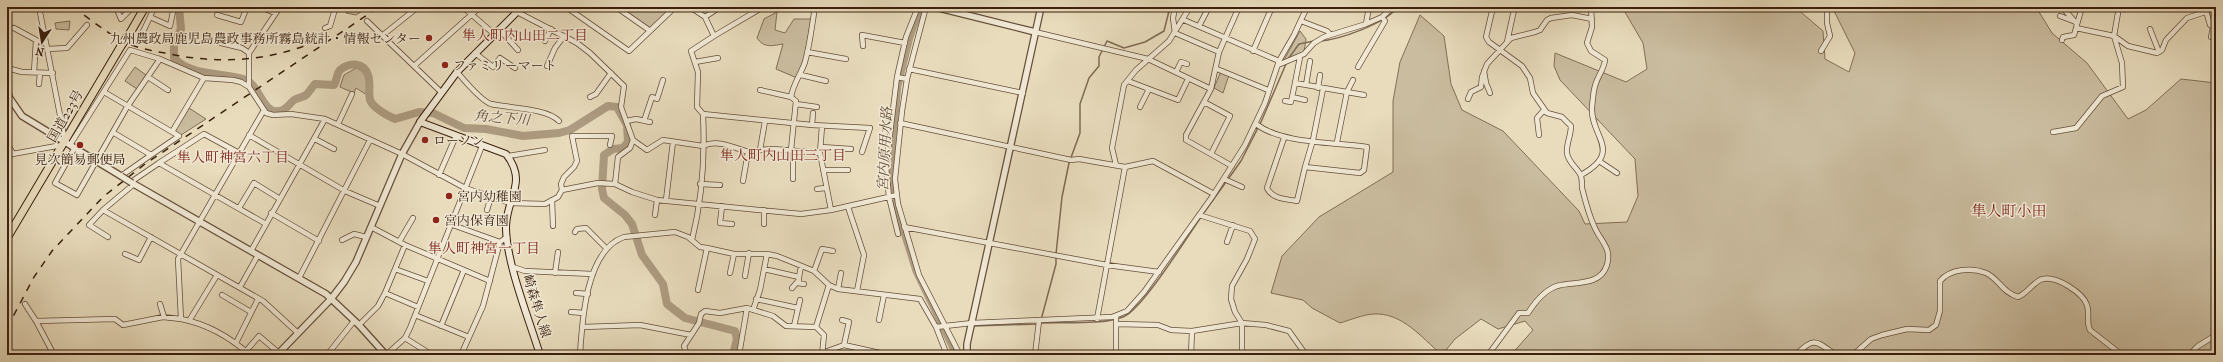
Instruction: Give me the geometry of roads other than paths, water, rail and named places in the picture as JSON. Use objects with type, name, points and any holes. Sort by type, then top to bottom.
[{"type":"highway","name":"国道223号","points":[[7,238],[68,145],[121,46],[145,7]]},
{"type":"main road","points":[[508,156],[420,122],[457,72],[522,7]]},
{"type":"main road","name":"崎森隼人線","points":[[508,156],[514,165],[517,179],[506,219],[507,237],[513,267],[540,355]]},
{"type":"street","points":[[39,7],[68,145]]},
{"type":"street","points":[[116,7],[121,19],[133,7]]},
{"type":"street","points":[[144,40],[141,36],[154,7]]},
{"type":"street","points":[[150,17],[170,26],[174,7]]},
{"type":"street","points":[[217,15],[241,22],[247,7]]},
{"type":"street","points":[[261,7],[275,13]]},
{"type":"street","points":[[280,7],[249,53],[250,85],[264,110],[273,115],[291,114],[325,119],[402,154],[465,188],[510,203],[533,205],[545,204],[558,197],[562,190],[561,184],[564,177],[574,167],[577,161],[572,136],[612,136],[610,145]]},
{"type":"street","points":[[325,28],[330,26],[334,9],[329,7]]},
{"type":"street","points":[[382,35],[418,7]]},
{"type":"street","points":[[463,7],[494,34]]},
{"type":"street","points":[[414,66],[480,7]]},
{"type":"street","points":[[566,7],[573,9],[629,51],[649,30],[675,7]]},
{"type":"street","points":[[616,7],[649,30]]},
{"type":"street","points":[[690,7],[705,17],[714,36]]},
{"type":"street","points":[[705,17],[720,7]]},
{"type":"street","points":[[692,240],[700,184],[703,146],[703,114],[697,107],[698,72],[691,51],[763,7]]},
{"type":"street","points":[[791,96],[793,88],[801,75],[807,52],[815,7]]},
{"type":"street","points":[[898,234],[889,197],[886,167],[897,78],[905,43],[918,7]]},
{"type":"street","points":[[926,7],[909,69],[900,123],[896,162],[897,195],[904,226],[919,276],[960,355]]},
{"type":"street","points":[[935,7],[1148,59],[1211,89]]},
{"type":"street","points":[[967,355],[967,344],[1041,7]]},
{"type":"street","points":[[1175,7],[1173,18],[1175,33]]},
{"type":"street","points":[[1116,165],[1112,148],[1124,85],[1136,70],[1161,49],[1175,33],[1184,20],[1190,7]]},
{"type":"street","points":[[1199,26],[1209,7]]},
{"type":"street","points":[[1232,166],[1186,140],[1186,135],[1211,89],[1217,69],[1219,52],[1226,40],[1239,7]]},
{"type":"street","points":[[1253,51],[1272,7]]},
{"type":"street","points":[[936,327],[972,323],[1097,319],[1116,316],[1132,307],[1159,272],[1225,179],[1256,124],[1278,63],[1308,7]]},
{"type":"street","points":[[1366,24],[1369,7]]},
{"type":"street","points":[[1184,20],[1278,63],[1300,57],[1314,43],[1330,34],[1366,24],[1382,17],[1393,7]]},
{"type":"street","points":[[1488,355],[1519,313],[1528,313],[1541,296],[1555,287],[1589,282],[1606,268],[1609,252],[1594,227],[1582,189],[1581,175],[1568,158],[1567,152],[1571,133],[1568,121],[1562,117],[1547,114],[1533,93],[1530,78],[1522,66],[1489,42],[1486,37],[1493,7]]},
{"type":"street","points":[[1581,175],[1590,170],[1599,161],[1604,150],[1601,138],[1592,118],[1592,105],[1595,84],[1604,69],[1605,60],[1592,51],[1587,43],[1592,19],[1591,7]]},
{"type":"street","points":[[1821,51],[1830,36],[1827,23],[1827,7]]},
{"type":"street","points":[[2062,7],[2076,25]]},
{"type":"street","points":[[2062,40],[2063,37],[2074,35],[2082,7]]},
{"type":"street","points":[[2053,132],[2076,128],[2102,96],[2123,87],[2122,63],[2114,36],[2119,7]]},
{"type":"street","points":[[1507,43],[1514,10]]},
{"type":"street","points":[[2159,52],[2162,50],[2166,40],[2187,18],[2205,10],[2214,28],[2211,37]]},
{"type":"street","points":[[517,12],[564,36],[590,53],[624,86],[621,107],[633,140],[647,150],[663,140],[703,146],[708,143],[722,144],[753,153],[760,150],[792,150],[820,153]]},
{"type":"street","points":[[1468,99],[1470,92],[1481,87],[1487,64],[1502,50],[1511,38],[1540,30],[1545,22],[1551,18],[1572,15],[1592,19]]},
{"type":"street","points":[[2060,16],[2076,25],[2114,36],[2128,46],[2159,52]]},
{"type":"street","points":[[1358,67],[1385,21],[1382,17]]},
{"type":"street","points":[[368,20],[441,92]]},
{"type":"street","points":[[1301,21],[1327,31],[1330,34]]},
{"type":"street","points":[[14,28],[47,46],[67,48],[88,25]]},
{"type":"street","points":[[499,29],[518,50]]},
{"type":"street","points":[[544,41],[551,29]]},
{"type":"street","points":[[2150,30],[2159,52]]},
{"type":"street","points":[[1175,33],[1219,52]]},
{"type":"street","points":[[863,46],[862,35],[905,43]]},
{"type":"street","points":[[547,66],[555,48],[564,36]]},
{"type":"street","points":[[34,72],[36,40]]},
{"type":"street","points":[[220,43],[242,48],[249,53]]},
{"type":"street","points":[[160,59],[127,107],[114,133],[77,195],[55,182],[68,145],[130,50],[160,59],[204,78],[233,80],[250,85]]},
{"type":"street","points":[[807,52],[846,59]]},
{"type":"street","points":[[475,53],[493,67],[500,58],[515,68]]},
{"type":"street","points":[[1284,101],[1291,102],[1300,57]]},
{"type":"street","points":[[695,62],[718,58]]},
{"type":"street","points":[[1306,85],[1310,61]]},
{"type":"street","points":[[1176,72],[1181,62],[1187,64]]},
{"type":"street","points":[[7,68],[40,73],[53,73]]},
{"type":"street","points":[[909,69],[1023,92]]},
{"type":"street","points":[[1217,69],[1268,90]]},
{"type":"street","points":[[1484,71],[1486,83],[1490,93]]},
{"type":"street","points":[[457,72],[472,89],[490,104],[549,114],[559,121]]},
{"type":"street","points":[[39,84],[40,73]]},
{"type":"street","points":[[590,97],[596,94],[611,73]]},
{"type":"street","points":[[801,75],[826,80]]},
{"type":"street","points":[[1284,138],[1267,188],[1274,196],[1297,201],[1313,140],[1320,88],[1320,75]]},
{"type":"street","points":[[148,77],[168,90]]},
{"type":"street","points":[[172,132],[204,78]]},
{"type":"street","points":[[897,78],[907,79]]},
{"type":"street","points":[[1128,81],[1178,100],[1188,78]]},
{"type":"street","points":[[644,121],[652,98],[657,99],[663,80]]},
{"type":"street","points":[[1337,142],[1347,92],[1353,80]]},
{"type":"street","points":[[1295,83],[1364,95]]},
{"type":"street","points":[[7,89],[9,97],[22,116],[132,183],[299,278],[332,299],[357,323],[386,355],[405,338],[482,146]]},
{"type":"street","points":[[1140,107],[1149,89]]},
{"type":"street","points":[[760,90],[791,96],[796,101],[793,123],[793,179]]},
{"type":"street","points":[[104,92],[127,107],[179,136],[121,176]]},
{"type":"street","points":[[338,124],[352,94]]},
{"type":"street","points":[[1292,97],[1305,100]]},
{"type":"street","points":[[1204,102],[1230,116],[1210,154]]},
{"type":"street","points":[[796,104],[817,107]]},
{"type":"street","points":[[181,319],[178,258],[264,110]]},
{"type":"street","points":[[1539,135],[1537,118],[1544,110]]},
{"type":"street","points":[[812,125],[813,113]]},
{"type":"street","points":[[703,114],[822,126],[870,128],[862,152]]},
{"type":"street","points":[[251,251],[325,119]]},
{"type":"street","points":[[627,121],[636,119],[650,122]]},
{"type":"street","points":[[760,150],[765,121]]},
{"type":"street","points":[[246,351],[259,336],[278,354],[332,299],[356,262],[402,154],[420,122]]},
{"type":"street","points":[[900,123],[1069,160],[1079,159],[1125,167],[1153,161],[1158,162],[1214,194]]},
{"type":"street","points":[[1256,124],[1261,128],[1284,138],[1337,142],[1368,147],[1364,170],[1360,173],[1305,167]]},
{"type":"street","points":[[822,126],[822,147],[820,153],[825,188],[831,210]]},
{"type":"street","points":[[114,133],[151,155]]},
{"type":"street","points":[[108,237],[89,225],[132,183],[159,163],[204,134],[239,153]]},
{"type":"street","points":[[249,136],[345,191],[380,206]]},
{"type":"street","points":[[439,175],[456,136]]},
{"type":"street","points":[[315,139],[334,149]]},
{"type":"street","points":[[299,278],[370,140]]},
{"type":"street","points":[[615,184],[618,157],[630,148],[633,140]]},
{"type":"street","points":[[7,142],[13,154]]},
{"type":"street","points":[[666,200],[673,142]]},
{"type":"street","points":[[7,155],[68,145]]},
{"type":"street","points":[[822,147],[851,149]]},
{"type":"street","points":[[508,156],[545,150]]},
{"type":"street","points":[[744,181],[748,152]]},
{"type":"street","points":[[1599,161],[1617,173]]},
{"type":"street","points":[[159,163],[266,224]]},
{"type":"street","points":[[1097,319],[1125,167]]},
{"type":"street","points":[[823,170],[848,170]]},
{"type":"street","points":[[1225,179],[1242,187]]},
{"type":"street","points":[[562,190],[598,183],[615,184],[632,192],[657,200],[801,214],[831,210],[897,195]]},
{"type":"street","points":[[239,208],[254,184],[280,199]]},
{"type":"street","points":[[700,184],[720,185]]},
{"type":"street","points":[[817,189],[825,188]]},
{"type":"street","points":[[487,210],[491,197]]},
{"type":"street","points":[[552,200],[553,226]]},
{"type":"street","points":[[655,215],[657,200]]},
{"type":"street","points":[[722,206],[720,223],[732,224]]},
{"type":"street","points":[[848,206],[864,255],[857,291]]},
{"type":"street","points":[[103,210],[181,253],[258,299],[298,333]]},
{"type":"street","points":[[764,210],[764,224]]},
{"type":"street","points":[[271,213],[319,241]]},
{"type":"street","points":[[1199,215],[1250,231],[1255,239],[1247,260],[1232,286],[1231,299],[1235,312],[1242,323],[1242,355]]},
{"type":"street","points":[[399,242],[413,218]]},
{"type":"street","points":[[450,224],[500,242]]},
{"type":"street","points":[[1227,242],[1233,225]]},
{"type":"street","points":[[904,226],[990,243],[1159,272]]},
{"type":"street","points":[[371,228],[405,245],[490,281]]},
{"type":"street","points":[[575,232],[576,229],[586,228],[607,249]]},
{"type":"street","points":[[580,355],[584,312],[593,274],[607,249],[618,239],[636,235],[675,232],[692,240],[700,247],[734,254],[767,254],[814,271],[828,285],[838,288],[920,299],[936,327],[947,355]]},
{"type":"street","points":[[342,240],[354,234],[366,237]]},
{"type":"street","points":[[125,254],[139,260],[151,237]]},
{"type":"street","points":[[470,355],[462,353],[483,306],[500,242],[507,237]]},
{"type":"street","points":[[327,355],[357,323],[378,306],[405,245]]},
{"type":"street","points":[[698,290],[707,248]]},
{"type":"street","points":[[814,271],[822,249],[833,251]]},
{"type":"street","points":[[555,273],[558,252]]},
{"type":"street","points":[[745,276],[748,253]]},
{"type":"street","points":[[730,272],[734,254]]},
{"type":"street","points":[[753,310],[760,290],[767,254]]},
{"type":"street","points":[[240,288],[258,255]]},
{"type":"street","points":[[801,266],[798,283],[804,284]]},
{"type":"street","points":[[513,267],[525,271],[593,274]]},
{"type":"street","points":[[395,269],[428,281]]},
{"type":"street","points":[[764,269],[799,278]]},
{"type":"street","points":[[1853,355],[1871,340],[1882,335],[1906,329],[1929,330],[1936,325],[1940,312],[1940,281],[1945,275],[1968,269],[1986,273],[2003,290],[2018,297],[2030,290],[2038,281],[2043,279],[2053,280],[2068,287],[2084,298],[2088,307],[2088,325],[2090,330],[2122,355]]},
{"type":"street","points":[[441,326],[464,270]]},
{"type":"street","points":[[838,288],[841,273]]},
{"type":"street","points":[[189,321],[217,274]]},
{"type":"street","points":[[792,288],[799,278]]},
{"type":"street","points":[[816,327],[828,285]]},
{"type":"street","points":[[385,293],[418,307]]},
{"type":"street","points":[[576,293],[588,294]]},
{"type":"street","points":[[222,295],[251,312]]},
{"type":"street","points":[[879,320],[884,295]]},
{"type":"street","points":[[236,342],[258,299]]},
{"type":"street","points":[[756,299],[798,308]]},
{"type":"street","points":[[794,326],[800,300]]},
{"type":"street","points":[[25,304],[54,355]]},
{"type":"street","points":[[160,304],[164,317]]},
{"type":"street","points":[[739,355],[748,308]]},
{"type":"street","points":[[687,355],[684,346],[699,321],[701,314],[706,311],[720,313],[748,308],[773,316],[786,326],[816,327],[824,335],[822,354],[844,345],[889,355]]},
{"type":"street","points":[[571,312],[584,312]]},
{"type":"street","points":[[415,315],[469,337]]},
{"type":"street","points":[[1116,316],[1116,355]]},
{"type":"street","points":[[36,321],[116,319],[122,325],[145,319],[164,317],[181,319],[189,321],[236,342],[250,355]]},
{"type":"street","points":[[842,320],[849,322],[844,345]]},
{"type":"street","points":[[1035,355],[1040,322]]},
{"type":"street","points":[[1117,324],[1158,325],[1171,330],[1192,331],[1242,323],[1266,325],[1289,331],[1306,355]]},
{"type":"street","points":[[583,327],[640,325],[691,335]]},
{"type":"street","points":[[1191,355],[1192,331]]},
{"type":"street","points":[[2189,355],[2198,346],[2216,335]]},
{"type":"street","points":[[405,338],[432,355]]},
{"type":"street","points":[[1796,355],[1806,344],[1813,342],[1821,344],[1836,355]]},
{"type":"waterway","name":"角之下川","points":[[179,7],[181,29],[174,44],[174,58],[181,64],[199,71],[246,80],[255,88],[265,105],[274,111],[280,111],[286,108],[297,98],[303,97],[315,84],[334,85],[340,70],[344,67],[352,65],[360,66],[366,71],[369,78],[369,97],[374,106],[395,119],[419,112],[433,113],[464,128],[486,129],[523,136],[559,133],[570,130],[608,106],[617,107],[627,125],[628,142],[623,148],[613,149],[604,155],[602,189],[604,198],[625,215],[632,224],[642,255],[663,284],[667,304],[685,318],[735,331],[737,339],[733,355]]},
{"type":"waterway","name":"宮内原用水路","points":[[922,7],[911,38],[899,87],[891,186],[895,208],[915,272],[955,355]]},
{"type":"waterway","points":[[1056,254],[1062,197],[1069,163],[1080,133],[1080,104],[1089,78],[1099,66],[1099,57],[1107,41],[1124,48],[1145,42],[1164,31],[1170,7]]},
{"type":"waterway","points":[[1320,41],[1338,38],[1362,30],[1384,19],[1397,7]]},
{"type":"waterway","points":[[1288,59],[1299,44],[1314,41]]},
{"type":"waterway","points":[[1203,214],[1241,161],[1261,122],[1286,64]]},
{"type":"waterway","points":[[1041,323],[1115,320],[1131,312],[1152,288],[1201,217]]},
{"type":"waterway","points":[[1041,320],[1056,264],[1056,257]]},
{"type":"waterway","points":[[974,326],[1037,324]]},
{"type":"railway","points":[[73,7],[126,43],[140,48],[187,57],[230,60],[272,55],[293,50],[334,33]]},
{"type":"railway","points":[[7,328],[34,277],[52,251],[103,197],[145,164],[379,7]]},
{"type":"place","name":"九州農政局鹿児島農政事務所霧島統計・情報センター","points":[[429,38]]},
{"type":"place","name":"ファミリーマート","points":[[445,65]]},
{"type":"place","name":"ローソン","points":[[425,140]]},
{"type":"place","name":"見次簡易郵便局","points":[[80,145]]},
{"type":"place","name":"宮内幼稚園","points":[[449,196]]},
{"type":"place","name":"宮内保育園","points":[[436,220]]},
{"type":"district","name":"隼人町内山田二丁目","points":[[525,35]]},
{"type":"district","name":"隼人町内山田三丁目","points":[[783,155]]},
{"type":"district","name":"隼人町神宮六丁目","points":[[233,157]]},
{"type":"district","name":"隼人町小田","points":[[2009,211]]},
{"type":"district","name":"隼人町神宮一丁目","points":[[484,248]]}]
